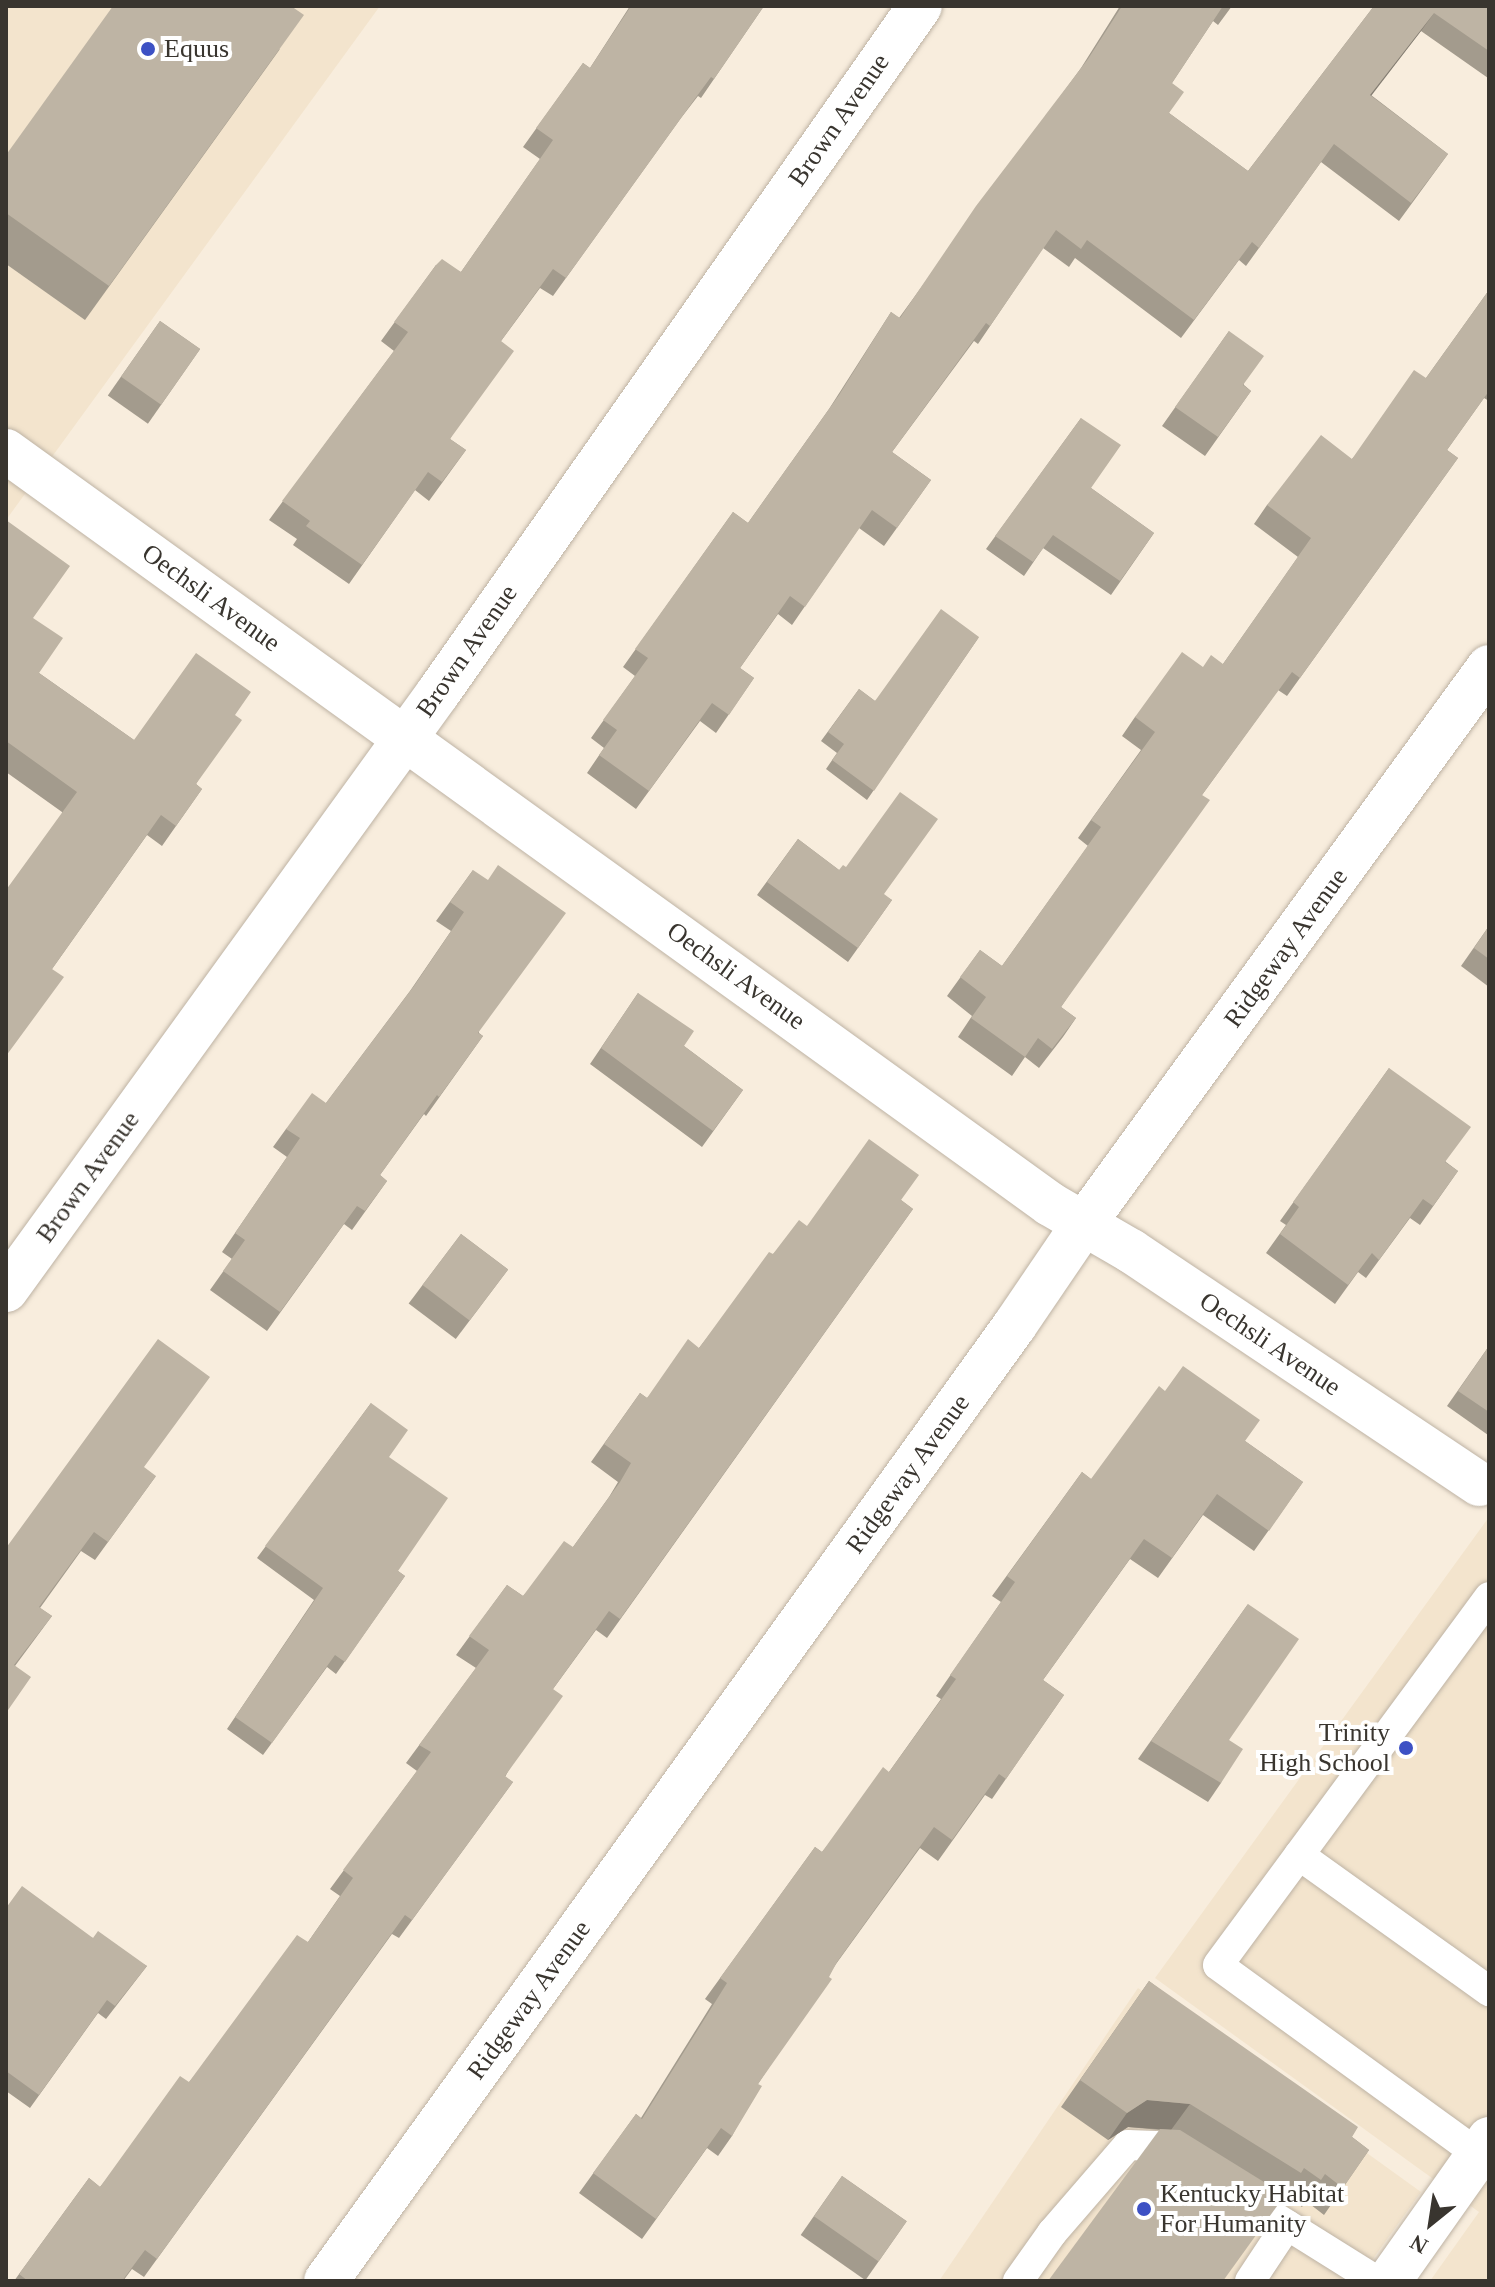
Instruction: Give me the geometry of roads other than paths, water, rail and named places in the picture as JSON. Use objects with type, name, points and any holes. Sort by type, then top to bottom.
[{"type":"street","name":"Brown Avenue","points":[[6,1290],[405,736],[920,6]]},
{"type":"street","name":"Oechsli Avenue","points":[[6,451],[1083,1225],[1131,1251],[1479,1484]]},
{"type":"street","name":"Ridgeway Avenue","points":[[326,2281],[1015,1325],[1083,1225],[1489,667]]},
{"type":"street","points":[[1389,2281],[1484,2146]]},
{"type":"lane","points":[[1484,2146],[1218,1965],[1489,1597]]},
{"type":"lane","points":[[1299,1855],[1489,1991]]},
{"type":"lane","points":[[1018,2281],[1052,2233],[1128,2145],[1162,2146],[1377,2281]]},
{"type":"lane","points":[[1250,2281],[1287,2225]]},
{"type":"place","name":"Equus","points":[[148,49]]},
{"type":"place","name":"Trinity High School","points":[[1406,1748]]},
{"type":"place","name":"Kentucky Habitat For Humanity","points":[[1144,2209]]}]
